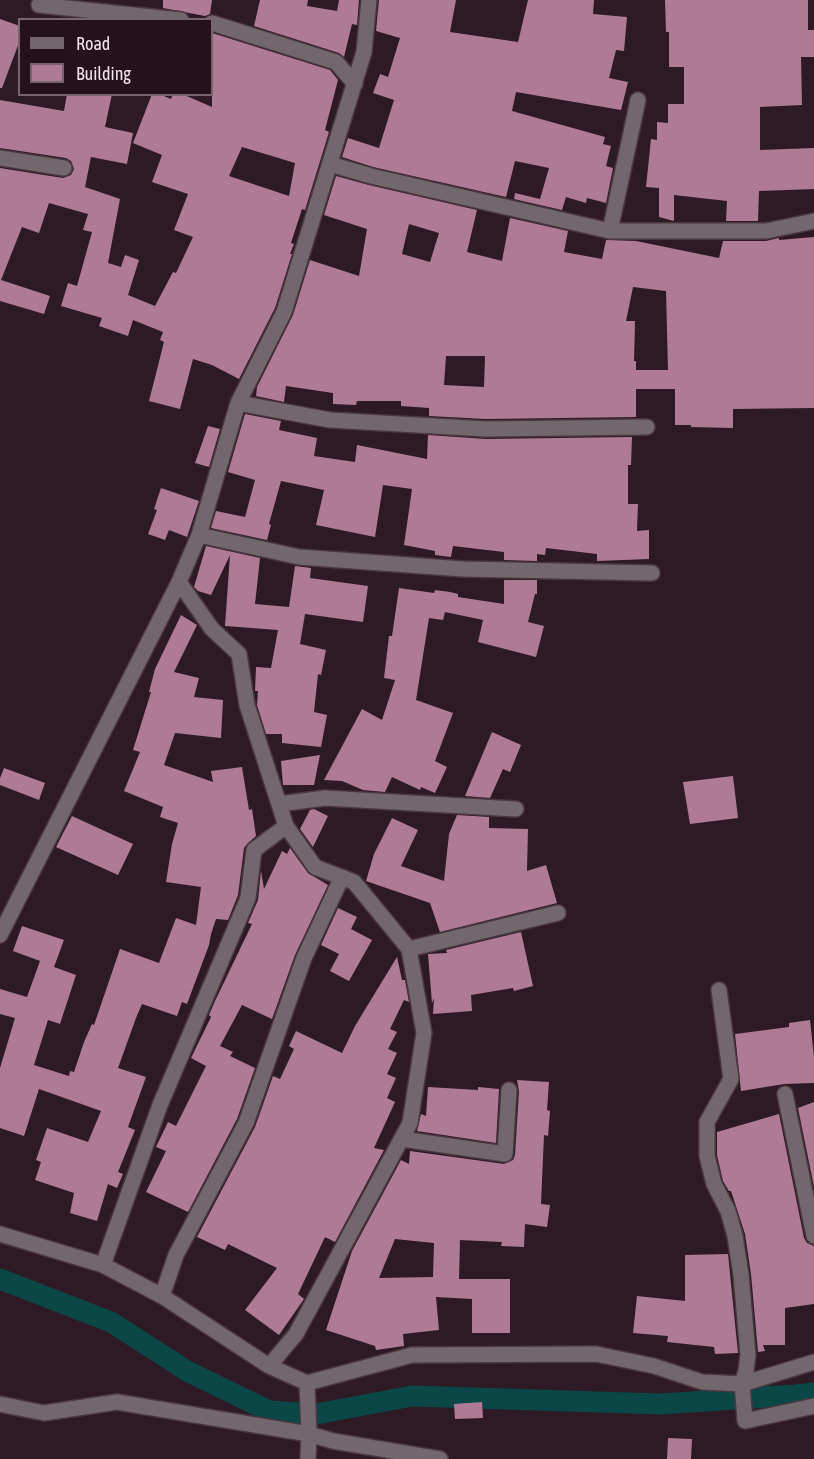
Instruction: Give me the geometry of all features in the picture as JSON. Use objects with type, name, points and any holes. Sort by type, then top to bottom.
[{"type":"street","points":[[0,935],[179,582],[199,535],[238,403],[284,312],[364,52],[369,0]]},
{"type":"street","points":[[39,5],[163,18]]},
{"type":"street","points":[[213,23],[336,62],[355,84]]},
{"type":"street","points":[[610,231],[638,100]]},
{"type":"street","points":[[0,158],[64,168]]},
{"type":"street","points":[[330,164],[371,176],[610,231],[766,231],[814,221]]},
{"type":"street","points":[[238,403],[330,420],[486,429],[647,427]]},
{"type":"street","points":[[199,535],[299,557],[463,569],[652,573]]},
{"type":"street","points":[[179,582],[212,629],[239,654],[247,705],[286,826],[315,867],[354,882],[409,949],[424,1033],[410,1123],[296,1334],[269,1366]]},
{"type":"street","points":[[279,804],[325,798],[516,809]]},
{"type":"street","points":[[103,1265],[160,1105],[248,898],[254,850],[286,826]]},
{"type":"street","points":[[162,1296],[176,1255],[246,1123],[304,958],[342,878]]},
{"type":"street","points":[[409,949],[558,914]]},
{"type":"street","points":[[719,990],[732,1079],[707,1122],[707,1156],[714,1184],[728,1211],[735,1236],[741,1275],[748,1355],[742,1384],[745,1421],[814,1406]]},
{"type":"street","points":[[402,1139],[505,1154],[509,1090]]},
{"type":"street","points":[[784,1094],[814,1236]]},
{"type":"street","points":[[0,1234],[103,1265],[162,1296],[269,1366],[307,1383],[412,1354],[596,1353],[654,1366],[702,1382],[742,1384],[814,1362]]},
{"type":"street","points":[[307,1383],[308,1459]]},
{"type":"street","points":[[0,1404],[44,1413],[117,1402],[309,1434],[333,1442],[440,1459]]},
{"type":"building","points":[[163,0],[212,0],[210,14],[205,16],[163,8]]},
{"type":"building","points":[[260,0],[308,0],[307,6],[337,11],[339,0],[359,0],[357,25],[352,24],[344,57],[339,53],[254,26]]},
{"type":"building","points":[[379,0],[456,0],[450,32],[518,42],[528,0],[594,0],[593,14],[627,17],[624,51],[616,50],[609,78],[628,82],[621,110],[516,92],[512,111],[605,137],[603,144],[611,146],[606,166],[613,168],[606,203],[587,198],[586,203],[566,197],[562,210],[514,199],[515,193],[540,199],[549,168],[515,161],[506,197],[373,167],[342,157],[348,138],[379,148],[394,100],[373,93],[380,74],[388,77],[400,38],[376,31]]},
{"type":"building","points":[[665,0],[808,0],[808,30],[814,30],[814,57],[801,57],[802,105],[760,107],[760,150],[814,148],[814,189],[759,191],[758,221],[726,221],[727,201],[674,195],[674,221],[659,217],[659,188],[646,187],[651,139],[657,140],[657,122],[668,123],[668,104],[684,104],[684,67],[669,67],[669,32],[666,32]]},
{"type":"building","points":[[0,19],[18,25],[18,45],[2,88],[0,88]]},
{"type":"building","points":[[213,33],[330,70],[338,80],[325,130],[329,132],[305,210],[302,209],[291,243],[294,244],[290,254],[292,254],[275,308],[239,379],[212,365],[193,359],[180,409],[149,401],[164,342],[160,340],[163,332],[133,320],[128,336],[99,326],[102,318],[61,306],[68,283],[77,286],[92,232],[83,230],[88,214],[49,203],[39,233],[22,227],[1,280],[50,296],[44,314],[0,301],[0,168],[63,178],[71,175],[74,169],[71,161],[66,158],[0,148],[0,100],[64,111],[67,96],[112,96],[105,127],[133,133],[127,164],[91,157],[85,187],[120,199],[108,263],[121,267],[125,255],[139,260],[128,295],[155,306],[173,272],[176,273],[193,237],[174,230],[188,194],[152,182],[162,155],[133,143],[151,96],[164,96],[171,99],[172,96],[187,96],[212,107]],"holes":[[[242,147],[295,163],[289,196],[229,176]]]},
{"type":"building","points":[[336,176],[477,210],[467,252],[502,261],[510,218],[568,231],[564,252],[602,259],[606,240],[636,241],[719,258],[723,241],[766,241],[779,238],[779,240],[814,237],[814,408],[733,409],[733,428],[675,425],[675,389],[636,389],[636,417],[486,419],[429,416],[429,408],[401,406],[401,401],[357,401],[356,405],[333,404],[333,393],[286,386],[284,402],[256,396],[257,387],[293,315],[310,260],[359,276],[367,229],[324,215]],"holes":[[[409,224],[439,233],[430,262],[402,254]],[[633,287],[666,291],[668,370],[636,370],[636,361],[634,361],[635,321],[626,321]],[[446,356],[485,356],[484,387],[444,385]]]},
{"type":"building","points":[[245,414],[281,421],[279,430],[317,438],[314,456],[355,462],[357,445],[427,459],[428,435],[486,439],[632,437],[631,465],[628,465],[628,504],[638,504],[637,531],[649,530],[649,559],[597,561],[597,554],[546,548],[545,555],[537,554],[537,561],[504,560],[504,552],[453,546],[451,557],[435,555],[435,551],[404,545],[412,489],[383,485],[375,537],[316,525],[324,490],[281,481],[267,540],[211,528],[216,511],[245,517],[255,480],[228,472]]},
{"type":"building","points":[[208,426],[220,429],[209,467],[195,463]]},
{"type":"building","points":[[161,488],[199,501],[187,537],[169,530],[165,540],[148,534],[157,510],[154,509]]},
{"type":"building","points":[[206,546],[260,558],[255,604],[289,607],[295,566],[311,568],[310,578],[368,586],[363,622],[305,614],[300,644],[326,650],[321,675],[318,674],[314,712],[327,715],[321,747],[282,743],[282,734],[266,734],[257,705],[256,667],[271,668],[278,630],[225,626],[230,555],[211,595],[198,591],[194,587]]},
{"type":"building","points":[[504,580],[537,580],[537,594],[535,594],[528,622],[544,626],[536,657],[478,642],[483,620],[445,612],[443,620],[429,618],[416,700],[453,713],[435,761],[447,767],[435,793],[421,787],[420,790],[392,777],[385,792],[363,790],[342,781],[324,780],[362,709],[382,720],[395,680],[384,678],[389,636],[392,636],[399,588],[434,593],[435,590],[450,592],[458,594],[458,597],[504,604]]},
{"type":"building","points":[[181,615],[197,625],[174,672],[199,678],[194,697],[223,700],[221,738],[175,733],[164,765],[213,782],[211,771],[242,767],[256,836],[244,848],[238,895],[228,920],[216,919],[187,1004],[182,1002],[177,1016],[142,1004],[136,1018],[118,1068],[146,1077],[128,1127],[135,1130],[118,1172],[123,1174],[117,1188],[108,1184],[97,1221],[70,1213],[74,1193],[35,1180],[41,1162],[36,1160],[47,1128],[88,1142],[101,1111],[39,1089],[24,1136],[0,1128],[0,1068],[15,1018],[0,1014],[0,989],[27,997],[40,961],[13,951],[22,926],[64,940],[54,967],[76,975],[60,1024],[48,1020],[34,1065],[69,1076],[70,1071],[74,1072],[84,1042],[92,1024],[94,1025],[120,949],[159,963],[176,918],[196,925],[201,887],[166,882],[178,823],[160,817],[163,807],[124,791],[140,752],[133,750],[151,692],[149,692],[155,669]]},
{"type":"building","points":[[492,732],[521,745],[510,772],[503,769],[490,798],[465,796]]},
{"type":"building","points":[[320,755],[314,785],[283,785],[281,761]]},
{"type":"building","points":[[4,768],[45,783],[39,800],[0,785]]},
{"type":"building","points":[[733,776],[738,818],[690,824],[683,782]]},
{"type":"building","points":[[314,809],[328,816],[313,847],[300,829],[310,810]]},
{"type":"building","points":[[457,815],[489,817],[489,828],[528,829],[527,871],[546,865],[557,903],[440,932],[430,903],[366,881],[374,854],[392,818],[418,830],[401,866],[444,881],[449,834]]},
{"type":"building","points":[[72,816],[133,844],[118,875],[56,847]]},
{"type":"building","points":[[290,848],[308,873],[328,885],[295,955],[272,1019],[242,1005],[220,1046],[233,1052],[230,1056],[255,1068],[237,1119],[188,1212],[146,1192],[166,1151],[156,1147],[168,1122],[176,1126],[206,1066],[191,1058],[252,924],[248,923],[258,900],[261,871],[264,889],[282,851],[287,854]]},
{"type":"building","points":[[338,908],[357,917],[351,929],[372,940],[349,981],[330,971],[339,954],[321,945]]},
{"type":"building","points":[[521,932],[533,986],[514,991],[513,988],[471,995],[472,1011],[433,1014],[434,998],[432,1003],[428,954],[447,953],[446,950]]},
{"type":"building","points":[[397,957],[402,980],[405,980],[409,1002],[404,1000],[390,1029],[397,1032],[388,1049],[397,1053],[387,1074],[396,1078],[387,1098],[395,1102],[374,1148],[384,1150],[335,1242],[325,1237],[298,1294],[304,1299],[279,1335],[245,1310],[277,1268],[228,1244],[225,1250],[197,1237],[255,1127],[273,1076],[280,1079],[294,1049],[289,1046],[296,1031],[342,1053],[355,1026]]},
{"type":"building","points":[[810,1020],[814,1083],[784,1084],[741,1091],[735,1034],[789,1027],[789,1023]]},
{"type":"building","points":[[517,1080],[549,1082],[547,1110],[550,1111],[548,1136],[544,1135],[541,1204],[550,1205],[547,1227],[525,1224],[524,1247],[501,1246],[502,1242],[460,1240],[459,1279],[510,1279],[510,1333],[472,1333],[472,1299],[436,1297],[439,1330],[403,1334],[404,1346],[376,1350],[375,1346],[326,1330],[352,1251],[401,1160],[409,1164],[410,1151],[504,1164],[513,1160],[519,1091]],"holes":[[[395,1239],[434,1243],[433,1277],[379,1278]]]},
{"type":"building","points":[[428,1087],[499,1089],[496,1143],[417,1131],[421,1114],[426,1116]]},
{"type":"building","points":[[814,1102],[814,1187],[798,1108]]},
{"type":"building","points":[[779,1114],[804,1238],[807,1243],[814,1246],[814,1304],[785,1308],[785,1345],[763,1345],[765,1351],[758,1352],[745,1234],[731,1191],[723,1181],[717,1155],[717,1132]]},
{"type":"building","points":[[728,1254],[738,1353],[715,1354],[714,1347],[667,1342],[668,1336],[633,1333],[637,1296],[685,1301],[685,1255]]},
{"type":"building","points":[[482,1402],[483,1418],[455,1419],[454,1404]]},
{"type":"building","points":[[668,1438],[692,1439],[691,1459],[667,1459]]},
{"type":"waterway","points":[[0,1279],[111,1322],[187,1371],[269,1411],[316,1414],[412,1396],[661,1404],[814,1393]]}]
